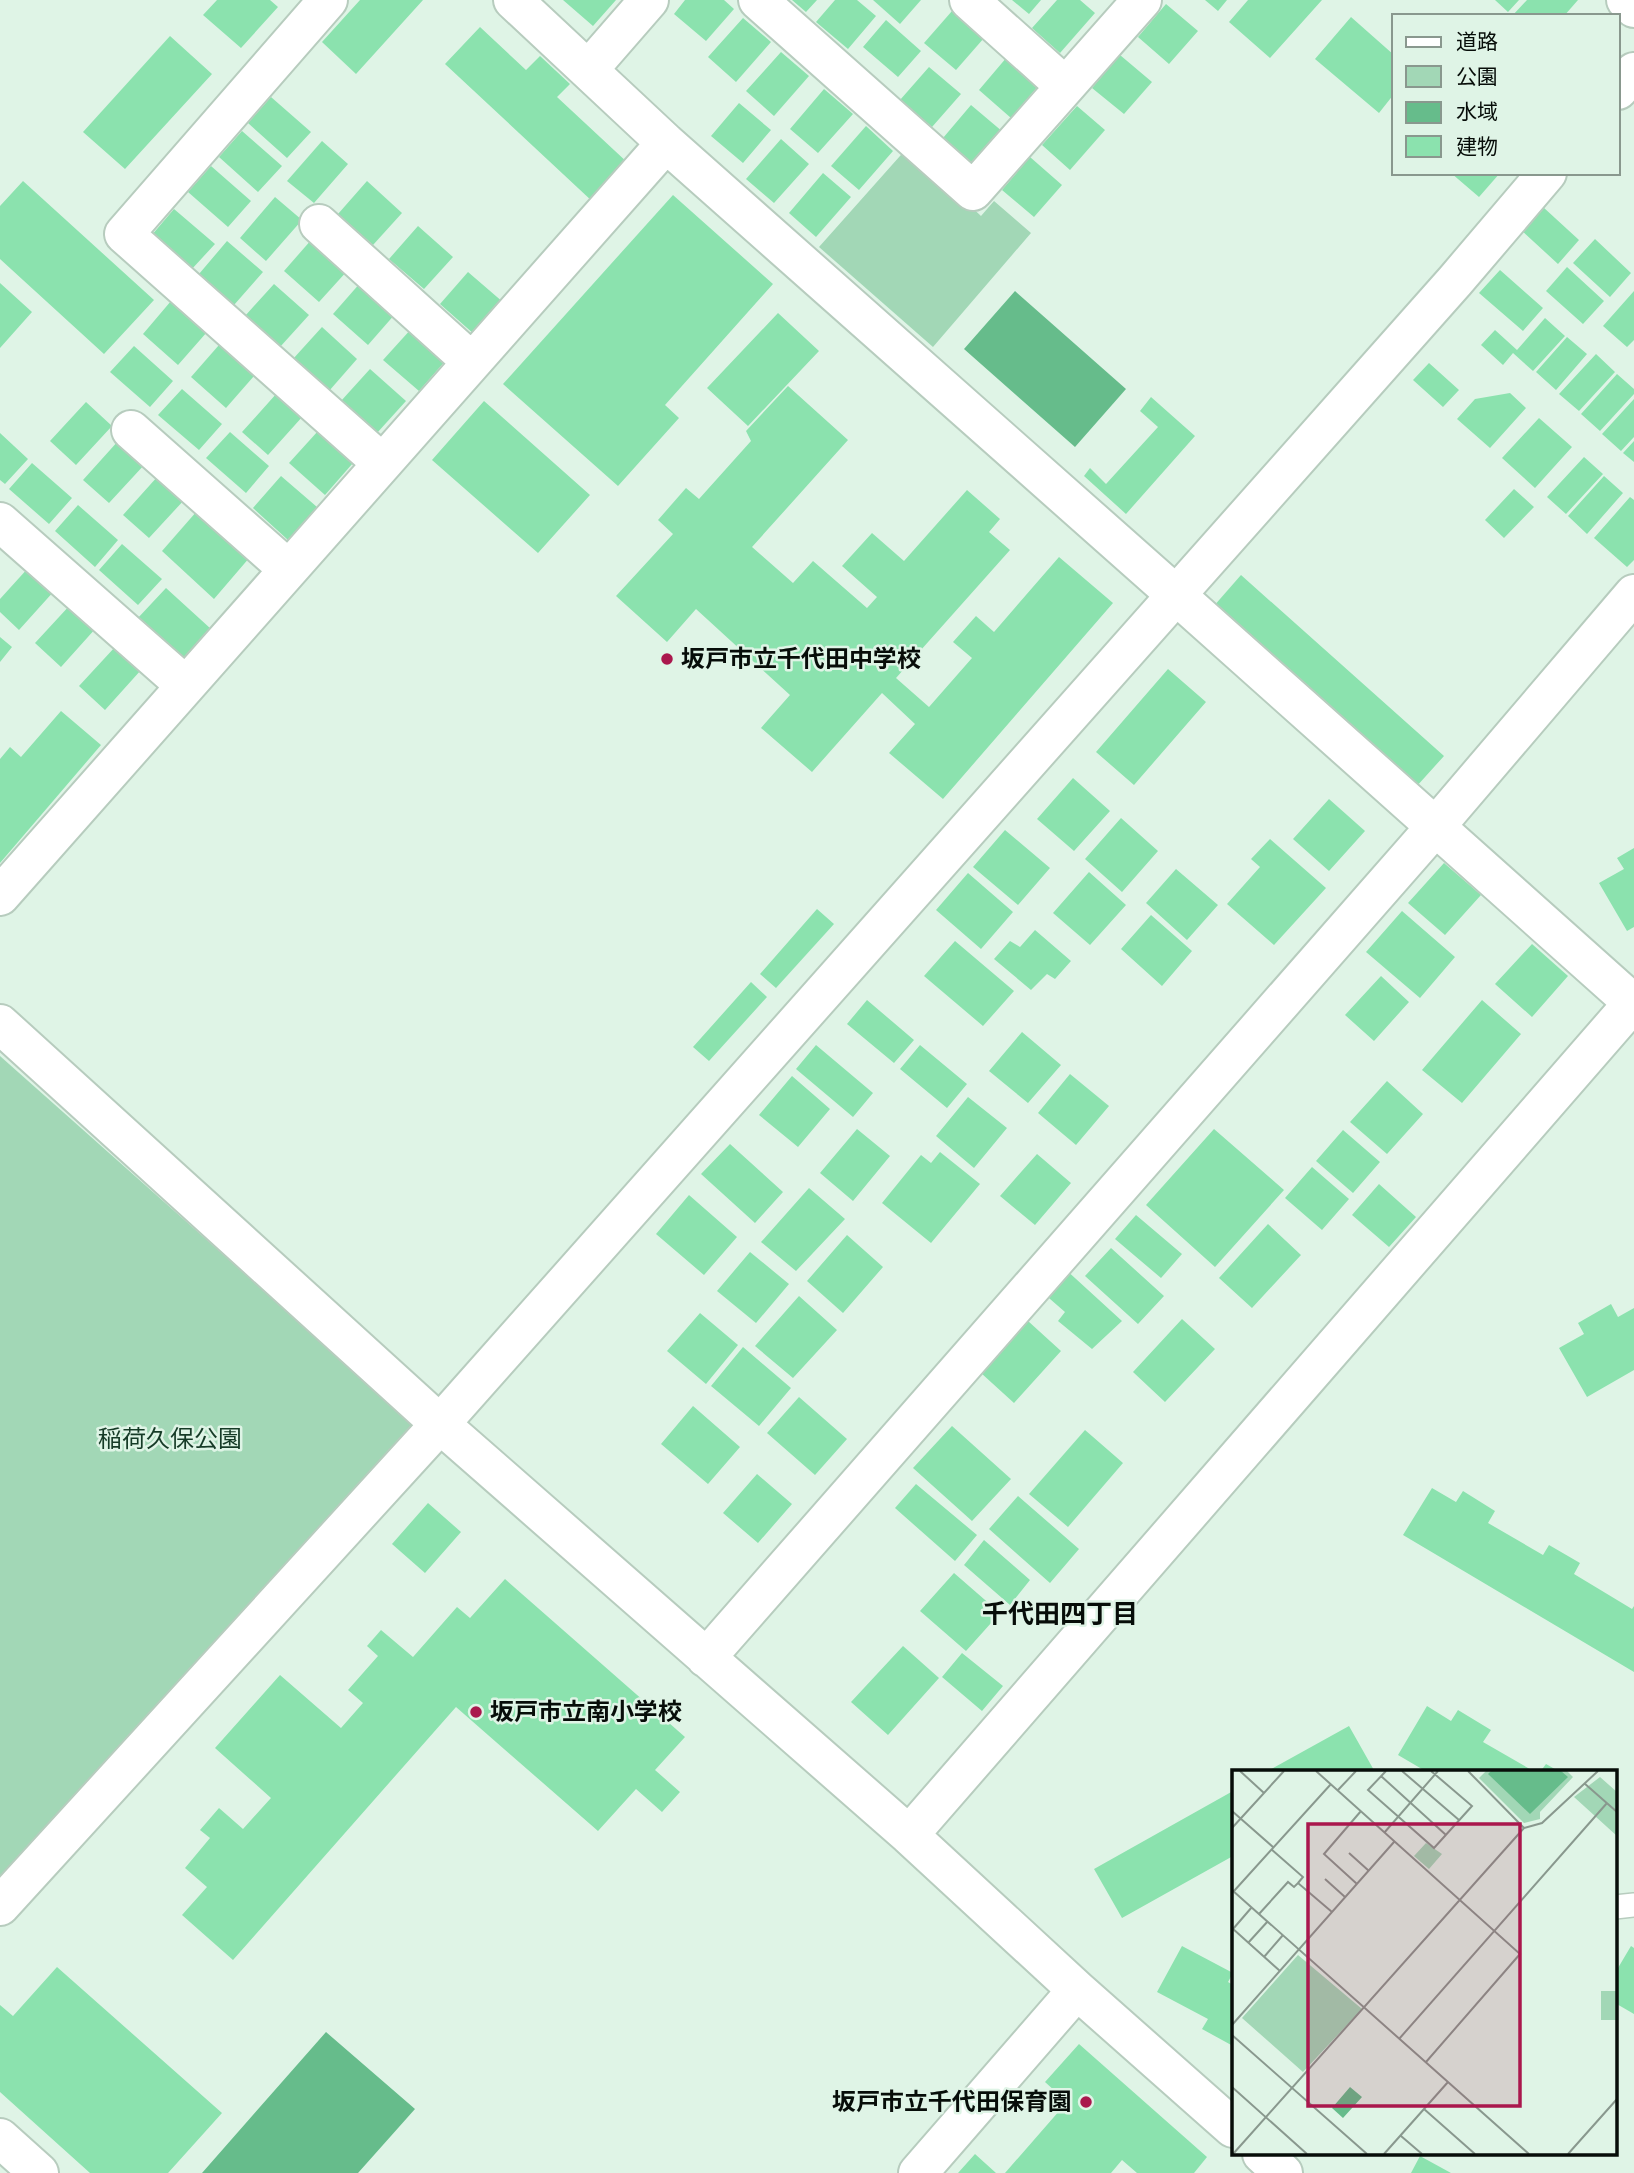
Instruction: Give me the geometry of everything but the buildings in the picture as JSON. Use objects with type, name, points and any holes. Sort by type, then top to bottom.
[{"type":"street","points":[[328,0],[124,234],[382,463]]},
{"type":"street","points":[[513,0],[666,144],[1633,1003],[909,1835]]},
{"type":"street","points":[[589,69],[649,0]]},
{"type":"street","points":[[758,0],[973,191],[1142,0]]},
{"type":"street","points":[[969,0],[1065,86]]},
{"type":"street","points":[[1626,0],[1634,8]]},
{"type":"street","points":[[1620,88],[1634,72]]},
{"type":"street","points":[[0,896],[666,144]]},
{"type":"street","points":[[0,1906],[440,1424],[1455,281],[1545,175]]},
{"type":"street","points":[[319,224],[472,362]]},
{"type":"street","points":[[131,430],[288,569]]},
{"type":"street","points":[[0,522],[185,685]]},
{"type":"street","points":[[706,1658],[1436,826],[1634,594]]},
{"type":"street","points":[[0,1024],[440,1424],[909,1835],[1232,2128]]},
{"type":"street","points":[[918,2173],[1077,1990]]},
{"type":"street","points":[[0,2138],[39,2173]]},
{"type":"lane","points":[[1616,1907],[1634,1905]]},
{"type":"green space","points":[[908,147],[981,216],[994,201],[1031,233],[933,347],[819,247]]},
{"type":"green space","name":"稲荷久保公園","points":[[0,1056],[415,1425],[0,1876]]},
{"type":"water","points":[[1015,291],[1126,389],[1075,447],[964,349]]},
{"type":"water","points":[[326,2032],[415,2109],[358,2173],[202,2173]]},
{"type":"place","name":"坂戸市立千代田中学校","points":[[667,659]]},
{"type":"place","name":"坂戸市立南小学校","points":[[476,1712]]},
{"type":"place","name":"坂戸市立千代田保育園","points":[[1086,2102]]},
{"type":"district","name":"千代田四丁目","points":[[1060,1614]]}]
